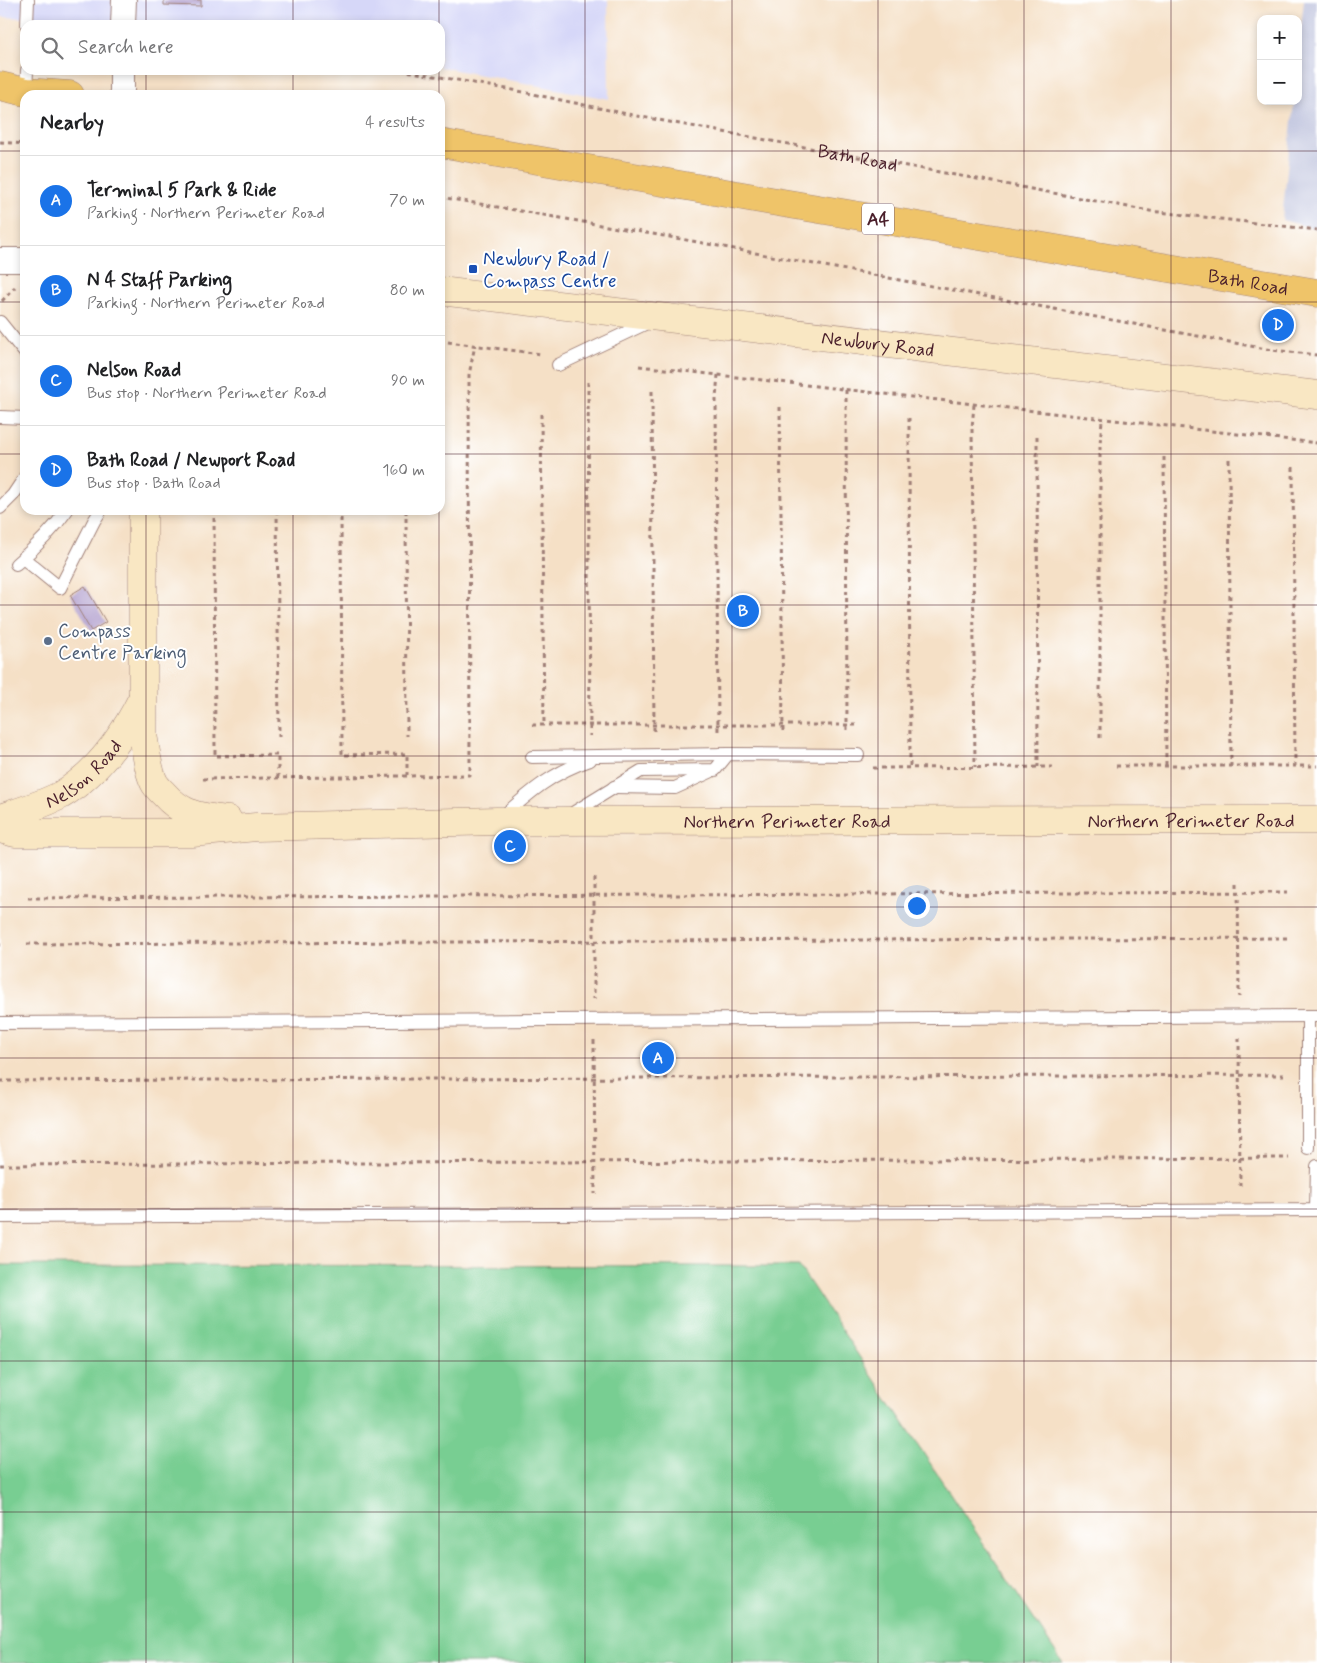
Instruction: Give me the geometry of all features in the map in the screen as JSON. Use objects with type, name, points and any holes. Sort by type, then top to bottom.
[{"type":"highway","points":[[0,86],[18,85],[44,90]]},
{"type":"highway","name":"Bath Road","points":[[445,144],[1317,293]]},
{"type":"street","points":[[123,20],[124,0]]},
{"type":"street","points":[[122,75],[122,90]]},
{"type":"street","points":[[0,260],[20,260]]},
{"type":"street","name":"Newbury Road","points":[[445,292],[1317,395]]},
{"type":"street","name":"Nelson Road","points":[[143,515],[143,736],[155,784],[168,800],[184,812],[256,826]]},
{"type":"street","name":"Nelson Road","points":[[0,818],[61,795],[81,781],[102,762],[130,724],[142,699]]},
{"type":"street","name":"Northern Perimeter Road","points":[[256,826],[497,821],[1317,820]]},
{"type":"street","points":[[0,829],[15,833],[192,833],[256,826]]},
{"type":"lane","points":[[27,20],[28,0]]},
{"type":"lane","points":[[558,365],[660,317]]},
{"type":"lane","points":[[0,322],[20,347]]},
{"type":"lane","points":[[0,417],[20,418]]},
{"type":"lane","points":[[0,508],[20,484]]},
{"type":"lane","points":[[64,515],[59,522],[19,561],[60,588],[98,515]]},
{"type":"lane","points":[[560,821],[614,787],[675,788],[714,770],[728,754]]},
{"type":"lane","points":[[532,757],[728,754],[858,755]]},
{"type":"lane","points":[[497,821],[548,778],[573,766],[602,756]]},
{"type":"lane","points":[[0,1022],[1312,1016],[1308,1148]]},
{"type":"lane","points":[[0,1217],[1316,1210],[1317,1166]]},
{"type":"path","name":"Bath Road","points":[[430,75],[518,90],[637,116],[1150,211],[1317,230]]},
{"type":"path","points":[[0,142],[20,144]]},
{"type":"path","points":[[445,197],[682,239],[1263,348],[1317,355]]},
{"type":"path","points":[[0,303],[17,284]]},
{"type":"path","points":[[445,342],[548,354]]},
{"type":"path","points":[[203,779],[470,774],[469,375],[475,345]]},
{"type":"path","points":[[639,366],[1317,443]]},
{"type":"path","points":[[718,375],[716,398],[718,739]]},
{"type":"path","points":[[588,382],[590,739]]},
{"type":"path","points":[[846,390],[847,739]]},
{"type":"path","points":[[652,391],[654,739]]},
{"type":"path","points":[[974,405],[972,428],[975,767]]},
{"type":"path","points":[[780,406],[783,754]]},
{"type":"path","points":[[541,414],[544,725]]},
{"type":"path","points":[[908,418],[910,768]]},
{"type":"path","points":[[1100,738],[1100,444],[1102,420]]},
{"type":"path","points":[[1037,436],[1038,767]]},
{"type":"path","points":[[1164,457],[1166,766]]},
{"type":"path","points":[[1229,459],[1231,766]]},
{"type":"path","points":[[1293,467],[1295,766]]},
{"type":"path","points":[[214,515],[215,756],[278,755],[278,777]]},
{"type":"path","points":[[277,515],[279,737]]},
{"type":"path","points":[[341,515],[342,755],[408,754],[408,776]]},
{"type":"path","points":[[406,515],[406,736]]},
{"type":"path","points":[[532,725],[857,725]]},
{"type":"path","points":[[1116,766],[1317,766]]},
{"type":"path","points":[[864,768],[1056,767]]},
{"type":"path","points":[[594,877],[595,1214]]},
{"type":"path","points":[[1238,883],[1240,1211]]},
{"type":"path","points":[[28,898],[1290,892]]},
{"type":"path","points":[[27,944],[1289,938]]},
{"type":"path","points":[[0,1081],[1290,1075]]},
{"type":"path","points":[[0,1164],[1289,1158]]},
{"type":"shaded area","points":[[0,0],[608,0],[609,99],[445,68],[445,20],[70,20],[0,17]]},
{"type":"shaded area","points":[[1304,0],[1317,0],[1317,229],[1282,220],[1294,105],[1302,105],[1302,19]]},
{"type":"green space","points":[[0,1265],[799,1266],[1063,1663],[0,1663]]},
{"type":"building","points":[[164,0],[201,0],[201,6],[164,5]]},
{"type":"building","points":[[85,586],[106,622],[91,631],[70,595]]},
{"type":"place","name":"Newbury Road / Compass Centre","points":[[473,269]]},
{"type":"place","name":"Bath Road / Newport Road","points":[[1278,325]]},
{"type":"place","name":"N 4 Staff Parking","points":[[743,611]]},
{"type":"place","name":"Compass Centre Parking","points":[[48,641]]},
{"type":"place","name":"Nelson Road","points":[[510,846]]},
{"type":"place","name":"Terminal 5 Park & Ride","points":[[658,1058]]}]
